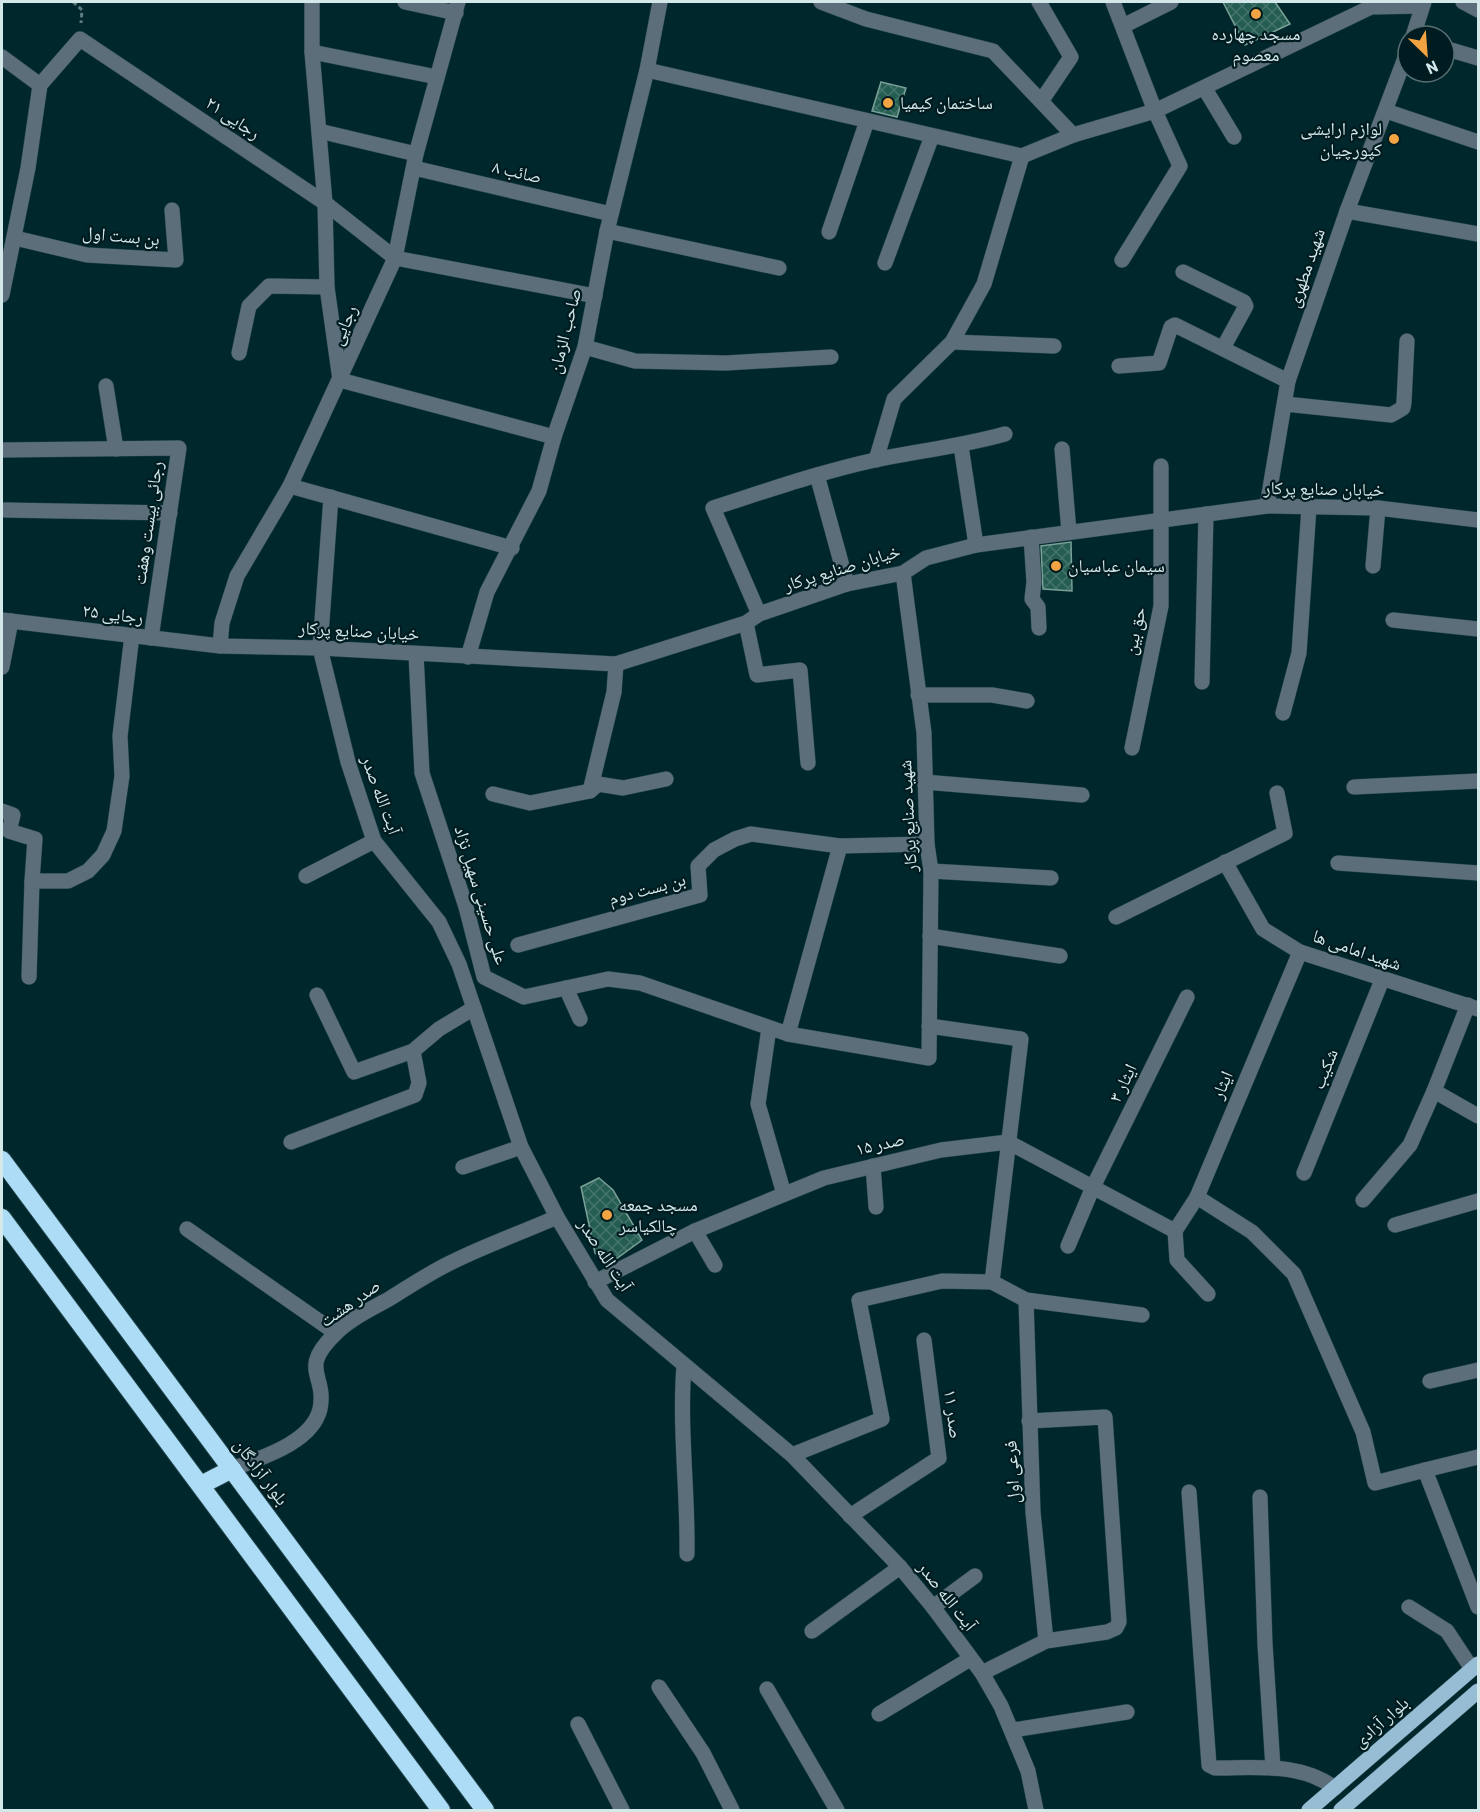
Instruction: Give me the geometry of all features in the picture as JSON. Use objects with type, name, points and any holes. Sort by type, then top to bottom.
[{"type":"highway","name":"بلوار آزادگان","points":[[2,1160],[485,1810]]},
{"type":"highway","points":[[2,1218],[441,1810]]},
{"type":"highway","points":[[201,1485],[232,1469]]},
{"type":"main road","name":"بلوار آزادی","points":[[1309,1810],[1475,1667]]},
{"type":"main road","points":[[1341,1810],[1479,1691]]},
{"type":"street","points":[[312,2],[312,52],[325,204],[327,287],[340,380],[554,437]]},
{"type":"street","points":[[405,2],[457,7]]},
{"type":"street","name":"صاحب الزمان","points":[[468,657],[487,592],[512,548],[539,491],[554,437],[585,347],[607,231],[660,2]]},
{"type":"street","points":[[820,2],[866,19],[993,51],[1073,135]]},
{"type":"street","points":[[1039,2],[1071,57],[1042,100]]},
{"type":"street","points":[[1113,2],[1155,111],[1180,166],[1122,260]]},
{"type":"street","points":[[1123,26],[1171,2]]},
{"type":"street","points":[[1463,2],[1479,10]]},
{"type":"street","points":[[646,70],[1022,156],[1073,135],[1155,111],[1205,89],[1371,7],[1423,4],[1417,24]]},
{"type":"street","name":"رجایی","points":[[220,646],[222,623],[237,576],[290,486],[395,258],[415,161],[457,7]]},
{"type":"street","points":[[2,295],[15,238],[40,85],[80,39]]},
{"type":"street","name":"رجایی ۲۱","points":[[80,39],[325,204],[395,258]]},
{"type":"street","points":[[1456,51],[1479,58]]},
{"type":"street","points":[[312,52],[437,76]]},
{"type":"street","points":[[2,57],[40,85]]},
{"type":"street","name":"شهید مطهری","points":[[1267,506],[1288,381],[1347,210],[1396,83]]},
{"type":"street","points":[[1205,89],[1234,137]]},
{"type":"street","points":[[1386,111],[1479,142]]},
{"type":"street","points":[[829,231],[867,121]]},
{"type":"street","name":"صائب ۸","points":[[319,131],[415,161],[611,214]]},
{"type":"street","points":[[885,263],[932,136]]},
{"type":"street","points":[[876,460],[894,399],[952,342],[984,285],[1022,156]]},
{"type":"street","name":"بن بست اول","points":[[15,238],[87,255],[176,260],[172,210]]},
{"type":"street","points":[[1347,210],[1479,234]]},
{"type":"street","points":[[607,231],[779,268]]},
{"type":"street","points":[[395,258],[595,296]]},
{"type":"street","points":[[1183,272],[1244,302],[1246,306],[1222,348]]},
{"type":"street","points":[[239,353],[249,306],[269,286],[327,287]]},
{"type":"street","points":[[1119,366],[1159,363],[1171,327],[1174,325],[1288,381]]},
{"type":"street","points":[[1285,404],[1391,416],[1402,408],[1404,402],[1407,341]]},
{"type":"street","points":[[952,342],[1054,346]]},
{"type":"street","points":[[585,347],[635,361],[726,363],[831,357]]},
{"type":"street","points":[[106,386],[116,449]]},
{"type":"street","points":[[808,763],[800,670],[757,675],[752,619],[713,508],[817,475],[876,460],[961,446],[1005,434]]},
{"type":"street","points":[[961,446],[976,544]]},
{"type":"street","name":"رجائی بیست وهفت","points":[[2,450],[179,448],[150,638]]},
{"type":"street","points":[[1062,449],[1069,532]]},
{"type":"street","name":"حق بین","points":[[1132,748],[1161,606],[1161,466]]},
{"type":"street","points":[[817,475],[847,584]]},
{"type":"street","points":[[290,486],[512,548]]},
{"type":"street","name":"آیت الله صدر","points":[[331,497],[320,648],[348,762],[374,841],[438,922],[459,964],[521,1147],[557,1217],[607,1300],[792,1455],[900,1568],[933,1607],[982,1673],[1013,1730],[1028,1771],[1036,1810]]},
{"type":"street","name":"خیابان صنایع پرکار","points":[[220,646],[320,648],[616,664],[752,619],[847,584],[903,573],[926,558],[976,544],[1267,506],[1377,508],[1479,520]]},
{"type":"street","points":[[1283,713],[1299,653],[1309,507]]},
{"type":"street","points":[[1372,566],[1377,508]]},
{"type":"street","points":[[5,510],[170,513]]},
{"type":"street","points":[[1202,682],[1206,514]]},
{"type":"street","points":[[1031,537],[1034,582],[1032,599],[1038,607],[1039,628]]},
{"type":"street","name":"شهید صنایع پرکار","points":[[903,573],[924,734],[927,844],[931,871],[929,1058]]},
{"type":"street","points":[[2,667],[6,620]]},
{"type":"street","name":"رجایی ۲۵","points":[[6,620],[220,646]]},
{"type":"street","points":[[1393,620],[1479,629]]},
{"type":"street","points":[[32,881],[68,881],[88,871],[103,855],[114,831],[122,776],[120,736],[132,635]]},
{"type":"street","name":"علی حسینی سهیل نژاد","points":[[416,654],[422,773],[466,907],[484,977],[524,997],[608,978],[640,983],[788,1034],[929,1058]]},
{"type":"street","points":[[590,791],[614,692],[616,664]]},
{"type":"street","points":[[918,695],[992,695],[1027,701]]},
{"type":"street","points":[[493,794],[530,803],[590,791],[598,784],[623,788],[666,779]]},
{"type":"street","points":[[1354,787],[1479,781]]},
{"type":"street","points":[[924,782],[1082,795]]},
{"type":"street","points":[[1116,917],[1285,833],[1277,793]]},
{"type":"street","points":[[2,811],[12,815],[9,831],[35,839],[29,976]]},
{"type":"street","name":"بن بست دوم","points":[[518,945],[700,895],[698,866],[714,850],[735,838],[751,834],[840,846],[927,844]]},
{"type":"street","points":[[306,876],[374,841]]},
{"type":"street","points":[[788,1034],[840,846]]},
{"type":"street","name":"شهید امامی ها","points":[[1225,862],[1263,929],[1300,952],[1382,980],[1473,1007]]},
{"type":"street","points":[[1338,863],[1479,873]]},
{"type":"street","points":[[931,871],[1051,878]]},
{"type":"street","points":[[930,936],[1060,956]]},
{"type":"street","name":"ایثار","points":[[1174,1231],[1197,1197],[1300,952]]},
{"type":"street","name":"شکیب","points":[[1304,1173],[1382,980]]},
{"type":"street","points":[[566,988],[580,1019]]},
{"type":"street","points":[[316,995],[354,1072],[413,1051],[439,1029],[474,1008]]},
{"type":"street","name":"ایثار ۳","points":[[1068,1246],[1093,1187],[1187,997]]},
{"type":"street","points":[[1363,1200],[1410,1145],[1473,1007]]},
{"type":"street","points":[[929,1026],[1021,1039],[992,1282]]},
{"type":"street","points":[[769,1028],[758,1104],[784,1194]]},
{"type":"street","points":[[291,1142],[415,1095],[419,1083],[413,1051]]},
{"type":"street","points":[[1434,1091],[1479,1116]]},
{"type":"street","points":[[1008,1142],[1174,1231],[1177,1260],[1208,1294]]},
{"type":"street","name":"صدر ۱۵","points":[[595,1282],[695,1231],[824,1178],[941,1150],[1008,1142]]},
{"type":"street","points":[[463,1167],[521,1147]]},
{"type":"street","points":[[873,1166],[876,1208]]},
{"type":"street","points":[[1197,1197],[1252,1232],[1294,1274],[1363,1432],[1375,1483],[1479,1457]]},
{"type":"street","points":[[1395,1225],[1479,1201]]},
{"type":"street","name":"صدر هشت","points":[[232,1469],[296,1439],[312,1424],[320,1409],[315,1368],[317,1354],[336,1333],[360,1316],[448,1264],[557,1217]]},
{"type":"street","points":[[187,1229],[336,1333]]},
{"type":"street","points":[[695,1231],[715,1265]]},
{"type":"street","points":[[792,1455],[882,1419],[859,1300],[942,1281],[992,1282],[1026,1300],[1142,1315]]},
{"type":"street","name":"فرعی اول","points":[[1026,1300],[1033,1512],[1046,1641]]},
{"type":"street","name":"صدر ۱۱","points":[[850,1516],[939,1458],[924,1340]]},
{"type":"street","points":[[684,1366],[681,1401],[688,1495],[687,1554]]},
{"type":"street","points":[[1430,1381],[1479,1370]]},
{"type":"street","points":[[982,1673],[1046,1641],[1107,1632],[1116,1628],[1119,1622],[1107,1422],[1100,1415],[1029,1421]]},
{"type":"street","points":[[1425,1470],[1479,1607]]},
{"type":"street","points":[[1189,1492],[1206,1759],[1215,1768],[1273,1768],[1318,1775],[1335,1788]]},
{"type":"street","points":[[1260,1497],[1273,1768]]},
{"type":"street","points":[[812,1631],[900,1568]]},
{"type":"street","points":[[933,1607],[975,1576]]},
{"type":"street","points":[[1409,1607],[1447,1631],[1475,1667]]},
{"type":"street","points":[[879,1714],[970,1659]]},
{"type":"street","points":[[659,1687],[704,1752],[732,1810]]},
{"type":"street","points":[[767,1689],[837,1810]]},
{"type":"street","points":[[1013,1730],[1128,1712]]},
{"type":"street","points":[[578,1724],[622,1810]]},
{"type":"path","points":[[73,2],[82,10],[80,39]]},
{"type":"building","name":"مسجد چهارده معصوم","points":[[1223,2],[1275,2],[1290,24],[1245,45]]},
{"type":"building","name":"ساختمان کیمیا","points":[[881,82],[906,88],[897,117],[872,111]]},
{"type":"building","name":"سیمان عباسیان","points":[[1071,542],[1072,591],[1043,589],[1041,546]]},
{"type":"building","name":"مسجد جمعه چالکیاسر","points":[[599,1178],[613,1190],[642,1240],[609,1264],[595,1253],[581,1187]]},
{"type":"place","name":"مسجد چهارده معصوم","points":[[1256,14]]},
{"type":"place","name":"ساختمان کیمیا","points":[[888,103]]},
{"type":"place","name":"لوازم ارایشی کپورچیان","points":[[1394,139]]},
{"type":"place","name":"سیمان عباسیان","points":[[1056,566]]},
{"type":"place","name":"مسجد جمعه چالکیاسر","points":[[607,1215]]}]
